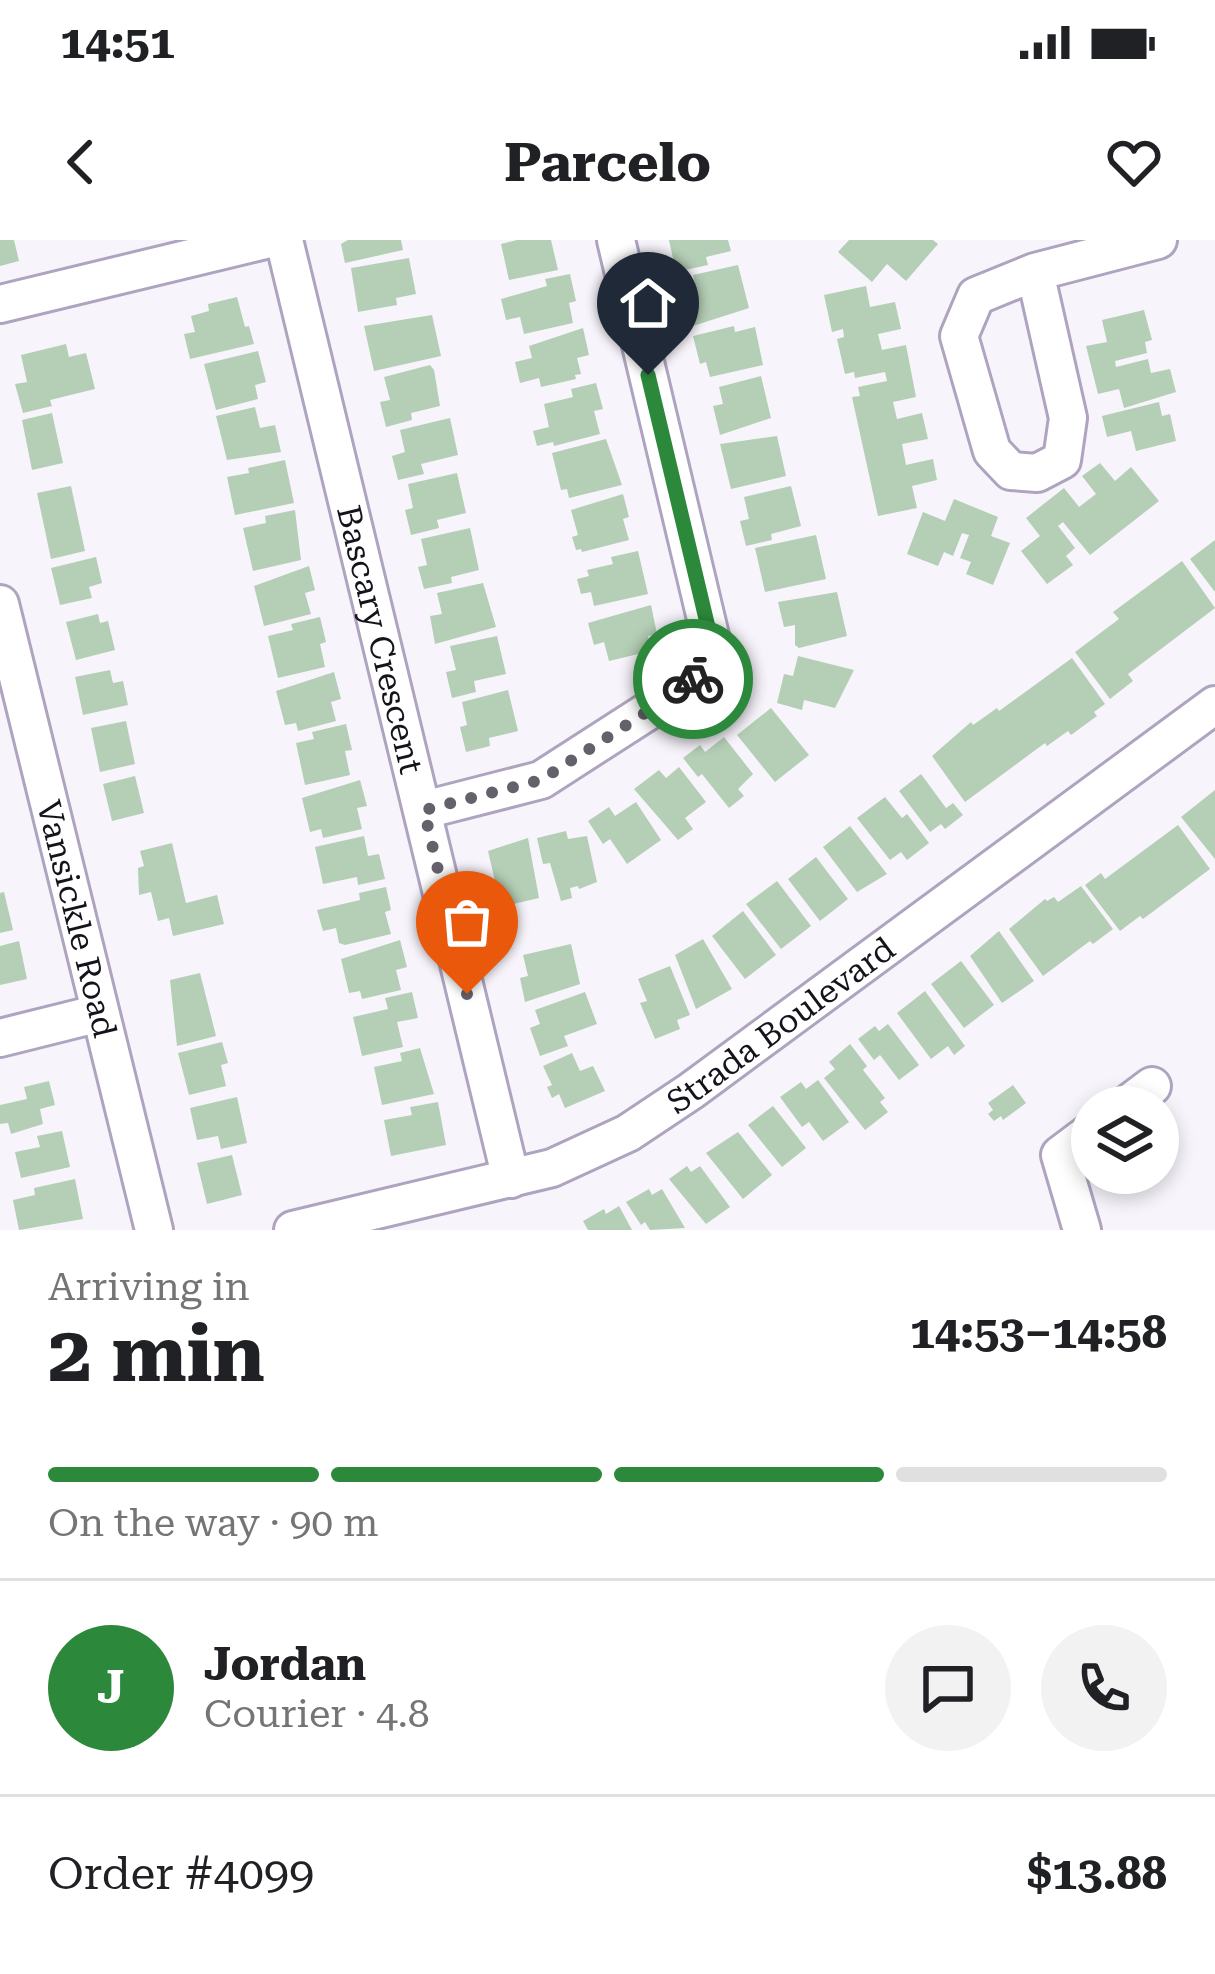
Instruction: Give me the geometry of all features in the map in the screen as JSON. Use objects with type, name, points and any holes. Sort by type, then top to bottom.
[{"type":"street","points":[[0,304],[265,240]]},
{"type":"street","name":"Bascary Crescent","points":[[284,240],[511,1179]]},
{"type":"street","points":[[424,810],[541,780],[684,688],[705,666],[712,644],[616,240]]},
{"type":"street","points":[[1035,272],[1068,418],[1062,460],[1037,473],[1011,471],[992,451],[958,336],[976,296],[1035,272],[1158,240]]},
{"type":"street","name":"Vansickle Road","points":[[0,604],[154,1230]]},
{"type":"street","name":"Strada Boulevard","points":[[293,1230],[552,1168],[628,1132],[691,1091],[1215,705]]},
{"type":"street","points":[[0,1038],[100,1012]]},
{"type":"street","points":[[1071,1147],[1060,1155],[1071,1192]]},
{"type":"street","points":[[1071,1194],[1082,1230]]},
{"type":"building","points":[[0,240],[14,240],[19,261],[0,266]]},
{"type":"building","points":[[401,240],[403,250],[345,263],[341,244]]},
{"type":"building","points":[[551,240],[558,270],[509,280],[501,244]]},
{"type":"building","points":[[669,240],[728,240],[731,251],[706,257],[708,265],[676,272]]},
{"type":"building","points":[[849,240],[933,240],[938,244],[906,281],[887,264],[872,282],[838,252]]},
{"type":"building","points":[[409,258],[416,294],[396,298],[397,305],[358,312],[351,268]]},
{"type":"building","points":[[738,265],[749,308],[693,326],[687,302],[698,299],[693,275]]},
{"type":"building","points":[[570,274],[576,301],[569,303],[573,323],[524,334],[520,317],[506,320],[501,299],[547,286],[545,279]]},
{"type":"building","points":[[866,286],[870,307],[895,302],[901,329],[878,334],[882,350],[906,345],[916,397],[893,402],[897,419],[922,413],[928,439],[902,444],[906,465],[933,459],[937,480],[912,486],[917,508],[878,516],[852,397],[860,396],[858,387],[887,381],[885,372],[855,378],[854,372],[845,374],[837,339],[844,337],[843,329],[832,332],[824,295]]},
{"type":"building","points":[[237,297],[254,344],[190,359],[184,334],[195,332],[191,316],[209,311],[208,304]]},
{"type":"building","points":[[1144,310],[1152,340],[1145,342],[1147,353],[1115,361],[1116,367],[1148,359],[1151,373],[1170,369],[1176,392],[1124,408],[1119,389],[1098,394],[1086,346],[1107,342],[1102,320]]},
{"type":"building","points":[[432,315],[441,356],[374,371],[364,326]]},
{"type":"building","points":[[734,326],[735,332],[755,327],[763,365],[710,377],[706,362],[700,364],[693,336]]},
{"type":"building","points":[[583,328],[589,355],[577,358],[581,374],[576,379],[541,387],[539,378],[520,383],[515,362],[532,358],[529,346]]},
{"type":"building","points":[[66,344],[69,357],[86,353],[95,389],[50,400],[52,406],[23,413],[15,384],[27,382],[21,355]]},
{"type":"building","points":[[258,351],[266,382],[255,385],[258,399],[216,410],[204,364]]},
{"type":"building","points":[[430,365],[440,406],[411,413],[412,420],[386,427],[380,402],[390,400],[384,377]]},
{"type":"building","points":[[761,376],[771,418],[720,435],[713,406],[723,404],[719,387]]},
{"type":"building","points":[[596,383],[603,409],[594,411],[600,434],[537,446],[533,431],[549,427],[544,404],[573,397],[571,389]]},
{"type":"building","points":[[1159,402],[1162,416],[1170,414],[1176,441],[1136,451],[1131,431],[1107,437],[1102,416]]},
{"type":"building","points":[[255,407],[260,428],[275,425],[281,452],[227,460],[216,416]]},
{"type":"building","points":[[52,413],[63,463],[32,470],[22,420]]},
{"type":"building","points":[[450,418],[458,455],[421,464],[424,474],[398,480],[392,456],[405,452],[400,430]]},
{"type":"building","points":[[777,436],[786,476],[731,489],[720,444]]},
{"type":"building","points":[[606,439],[622,485],[569,498],[567,489],[561,490],[552,453]]},
{"type":"building","points":[[285,460],[294,503],[235,515],[227,477]]},
{"type":"building","points":[[1100,463],[1115,481],[1131,467],[1159,501],[1090,555],[1063,522],[1058,526],[1075,548],[1066,556],[1073,565],[1047,584],[1021,551],[1040,536],[1026,518],[1064,488],[1079,507],[1096,494],[1082,476]]},
{"type":"building","points":[[457,473],[466,513],[437,520],[439,528],[411,535],[405,510],[413,508],[408,484]]},
{"type":"building","points":[[71,486],[85,551],[51,559],[37,493]]},
{"type":"building","points":[[791,486],[801,526],[746,546],[740,521],[749,519],[744,497]]},
{"type":"building","points":[[623,494],[629,540],[576,550],[572,537],[578,535],[571,510]]},
{"type":"building","points":[[954,499],[998,517],[991,536],[1010,543],[993,585],[966,574],[971,562],[960,558],[969,535],[962,533],[953,556],[944,552],[938,566],[907,554],[923,512],[945,521]]},
{"type":"building","points":[[295,510],[301,560],[253,571],[243,528],[266,523],[265,516]]},
{"type":"building","points":[[470,528],[479,570],[424,589],[418,567],[427,565],[421,539]]},
{"type":"building","points":[[816,535],[826,579],[765,592],[755,548]]},
{"type":"building","points":[[1215,540],[1215,592],[1190,559]]},
{"type":"building","points":[[638,551],[648,594],[594,606],[591,592],[581,594],[577,579],[589,576],[587,570],[613,564],[611,557]]},
{"type":"building","points":[[96,557],[102,583],[89,587],[92,598],[60,605],[51,568]]},
{"type":"building","points":[[1182,561],[1215,608],[1128,674],[1133,681],[1110,699],[1075,652],[1119,619],[1113,612]]},
{"type":"building","points":[[309,566],[315,590],[305,593],[311,614],[264,626],[254,586]]},
{"type":"building","points":[[483,583],[496,627],[435,644],[430,616],[442,614],[437,593]]},
{"type":"building","points":[[837,592],[847,636],[799,648],[795,625],[784,627],[778,602]]},
{"type":"building","points":[[651,605],[657,634],[648,636],[651,651],[609,661],[604,642],[594,645],[588,623]]},
{"type":"building","points":[[98,614],[100,623],[108,621],[115,650],[76,660],[66,622]]},
{"type":"building","points":[[320,617],[325,667],[278,678],[268,636]]},
{"type":"building","points":[[497,636],[506,674],[474,681],[476,692],[452,698],[446,672],[456,670],[450,646]]},
{"type":"building","points":[[798,656],[854,670],[835,708],[804,700],[802,710],[777,703],[784,674],[793,676]]},
{"type":"building","points":[[1072,658],[1105,704],[1094,712],[1097,716],[1071,735],[1068,731],[1045,743],[965,802],[932,756],[971,722],[999,711]]},
{"type":"building","points":[[110,670],[113,683],[123,681],[128,705],[83,715],[75,677]]},
{"type":"building","points":[[334,672],[341,699],[331,702],[336,721],[298,731],[296,723],[285,725],[276,691]]},
{"type":"building","points":[[508,690],[518,731],[489,738],[490,746],[466,752],[460,727],[467,725],[462,702]]},
{"type":"building","points":[[771,708],[809,755],[775,782],[737,735]]},
{"type":"building","points":[[126,721],[135,764],[100,772],[91,728]]},
{"type":"building","points":[[346,724],[352,750],[345,751],[350,775],[305,785],[296,743],[314,739],[312,732]]},
{"type":"building","points":[[724,737],[753,774],[738,789],[744,796],[729,808],[683,758],[700,745],[705,752]]},
{"type":"building","points":[[679,767],[706,802],[685,818],[693,829],[678,840],[634,789],[659,770],[666,778]]},
{"type":"building","points":[[921,774],[946,808],[953,803],[963,815],[945,829],[941,824],[930,832],[899,791]]},
{"type":"building","points":[[135,776],[144,813],[112,821],[103,784]]},
{"type":"building","points":[[360,780],[367,806],[357,808],[362,829],[323,838],[321,829],[310,832],[302,798]]},
{"type":"building","points":[[1215,790],[1215,859],[1181,817]]},
{"type":"building","points":[[885,797],[902,818],[907,814],[929,843],[907,860],[901,852],[890,860],[857,818]]},
{"type":"building","points":[[636,802],[661,840],[627,864],[610,839],[603,844],[588,821],[609,807],[615,816]]},
{"type":"building","points":[[1178,825],[1210,869],[1120,931],[1085,885],[1101,873],[1105,879]]},
{"type":"building","points":[[850,826],[887,874],[857,892],[823,847]]},
{"type":"building","points":[[566,831],[568,839],[587,836],[597,882],[570,888],[572,898],[561,901],[550,863],[543,864],[537,838]]},
{"type":"building","points":[[364,836],[368,856],[379,854],[385,879],[358,885],[357,877],[323,884],[315,847]]},
{"type":"building","points":[[528,838],[539,898],[501,907],[488,851]]},
{"type":"building","points":[[172,843],[186,903],[217,895],[224,924],[173,936],[169,918],[158,921],[151,892],[139,895],[138,868],[144,866],[140,851]]},
{"type":"building","points":[[816,857],[848,899],[820,921],[788,879]]},
{"type":"building","points":[[777,881],[811,926],[781,949],[746,904]]},
{"type":"building","points":[[1081,886],[1113,929],[1043,976],[1009,929],[1045,899],[1054,897],[1058,902]]},
{"type":"building","points":[[386,887],[391,910],[385,912],[391,934],[345,945],[339,943],[336,928],[323,931],[317,910],[360,900],[359,893]]},
{"type":"building","points":[[4,892],[13,930],[0,933],[0,893]]},
{"type":"building","points":[[743,911],[776,955],[745,979],[712,936]]},
{"type":"building","points":[[999,931],[1034,981],[1002,1003],[970,956]]},
{"type":"building","points":[[703,939],[732,989],[696,1009],[675,955]]},
{"type":"building","points":[[400,940],[407,967],[396,970],[401,990],[362,999],[360,991],[349,993],[341,959]]},
{"type":"building","points":[[19,941],[27,979],[0,985],[0,946]]},
{"type":"building","points":[[571,944],[580,984],[525,1002],[520,978],[528,976],[523,955]]},
{"type":"building","points":[[961,961],[994,1005],[964,1028],[931,984]]},
{"type":"building","points":[[670,966],[690,1015],[677,1020],[680,1029],[655,1039],[640,1003],[647,1001],[638,979]]},
{"type":"building","points":[[200,973],[216,1036],[177,1046],[170,980]]},
{"type":"building","points":[[925,991],[965,1046],[954,1055],[948,1046],[931,1059],[897,1013]]},
{"type":"building","points":[[412,992],[418,1018],[397,1022],[403,1047],[362,1056],[353,1017],[388,1009],[385,998]]},
{"type":"building","points":[[585,992],[597,1024],[564,1036],[568,1046],[540,1056],[530,1028],[540,1024],[535,1010]]},
{"type":"building","points":[[888,1024],[919,1065],[899,1080],[880,1055],[874,1060],[858,1039],[875,1026],[879,1031]]},
{"type":"building","points":[[222,1042],[228,1063],[221,1065],[226,1086],[189,1095],[178,1053]]},
{"type":"building","points":[[850,1044],[885,1098],[880,1102],[888,1112],[865,1130],[824,1078],[835,1069],[829,1062]]},
{"type":"building","points":[[420,1048],[434,1094],[382,1105],[374,1067],[402,1061],[400,1053]]},
{"type":"building","points":[[572,1053],[580,1071],[593,1066],[605,1091],[565,1108],[559,1094],[552,1098],[543,1066]]},
{"type":"building","points":[[818,1080],[849,1122],[823,1141],[809,1122],[802,1127],[780,1097],[801,1082],[806,1089]]},
{"type":"building","points":[[49,1081],[55,1105],[40,1109],[43,1124],[11,1134],[8,1123],[0,1124],[0,1105],[27,1099],[24,1087]]},
{"type":"building","points":[[1013,1085],[1026,1103],[994,1121],[988,1103]]},
{"type":"building","points":[[237,1097],[247,1143],[221,1149],[218,1136],[197,1140],[190,1108]]},
{"type":"building","points":[[438,1102],[446,1145],[391,1156],[384,1120],[412,1115],[410,1107]]},
{"type":"building","points":[[773,1106],[806,1148],[782,1167],[748,1125]]},
{"type":"building","points":[[62,1131],[70,1167],[21,1178],[15,1152],[40,1147],[37,1136]]},
{"type":"building","points":[[738,1132],[772,1175],[743,1199],[706,1153]]},
{"type":"building","points":[[232,1155],[242,1195],[207,1204],[197,1163]]},
{"type":"building","points":[[687,1166],[691,1172],[700,1166],[730,1207],[706,1224],[669,1179]]},
{"type":"building","points":[[75,1179],[83,1219],[19,1230],[13,1200],[35,1195],[34,1188]]},
{"type":"building","points":[[649,1189],[652,1195],[662,1189],[685,1228],[650,1230],[645,1222],[641,1225],[626,1202]]},
{"type":"building","points":[[619,1206],[632,1230],[588,1230],[583,1221]]},
{"type":"way so far","points":[[467,994],[424,810],[541,780],[693,679]]},
{"type":"route","points":[[648,375],[712,644],[705,666],[693,679]]}]
